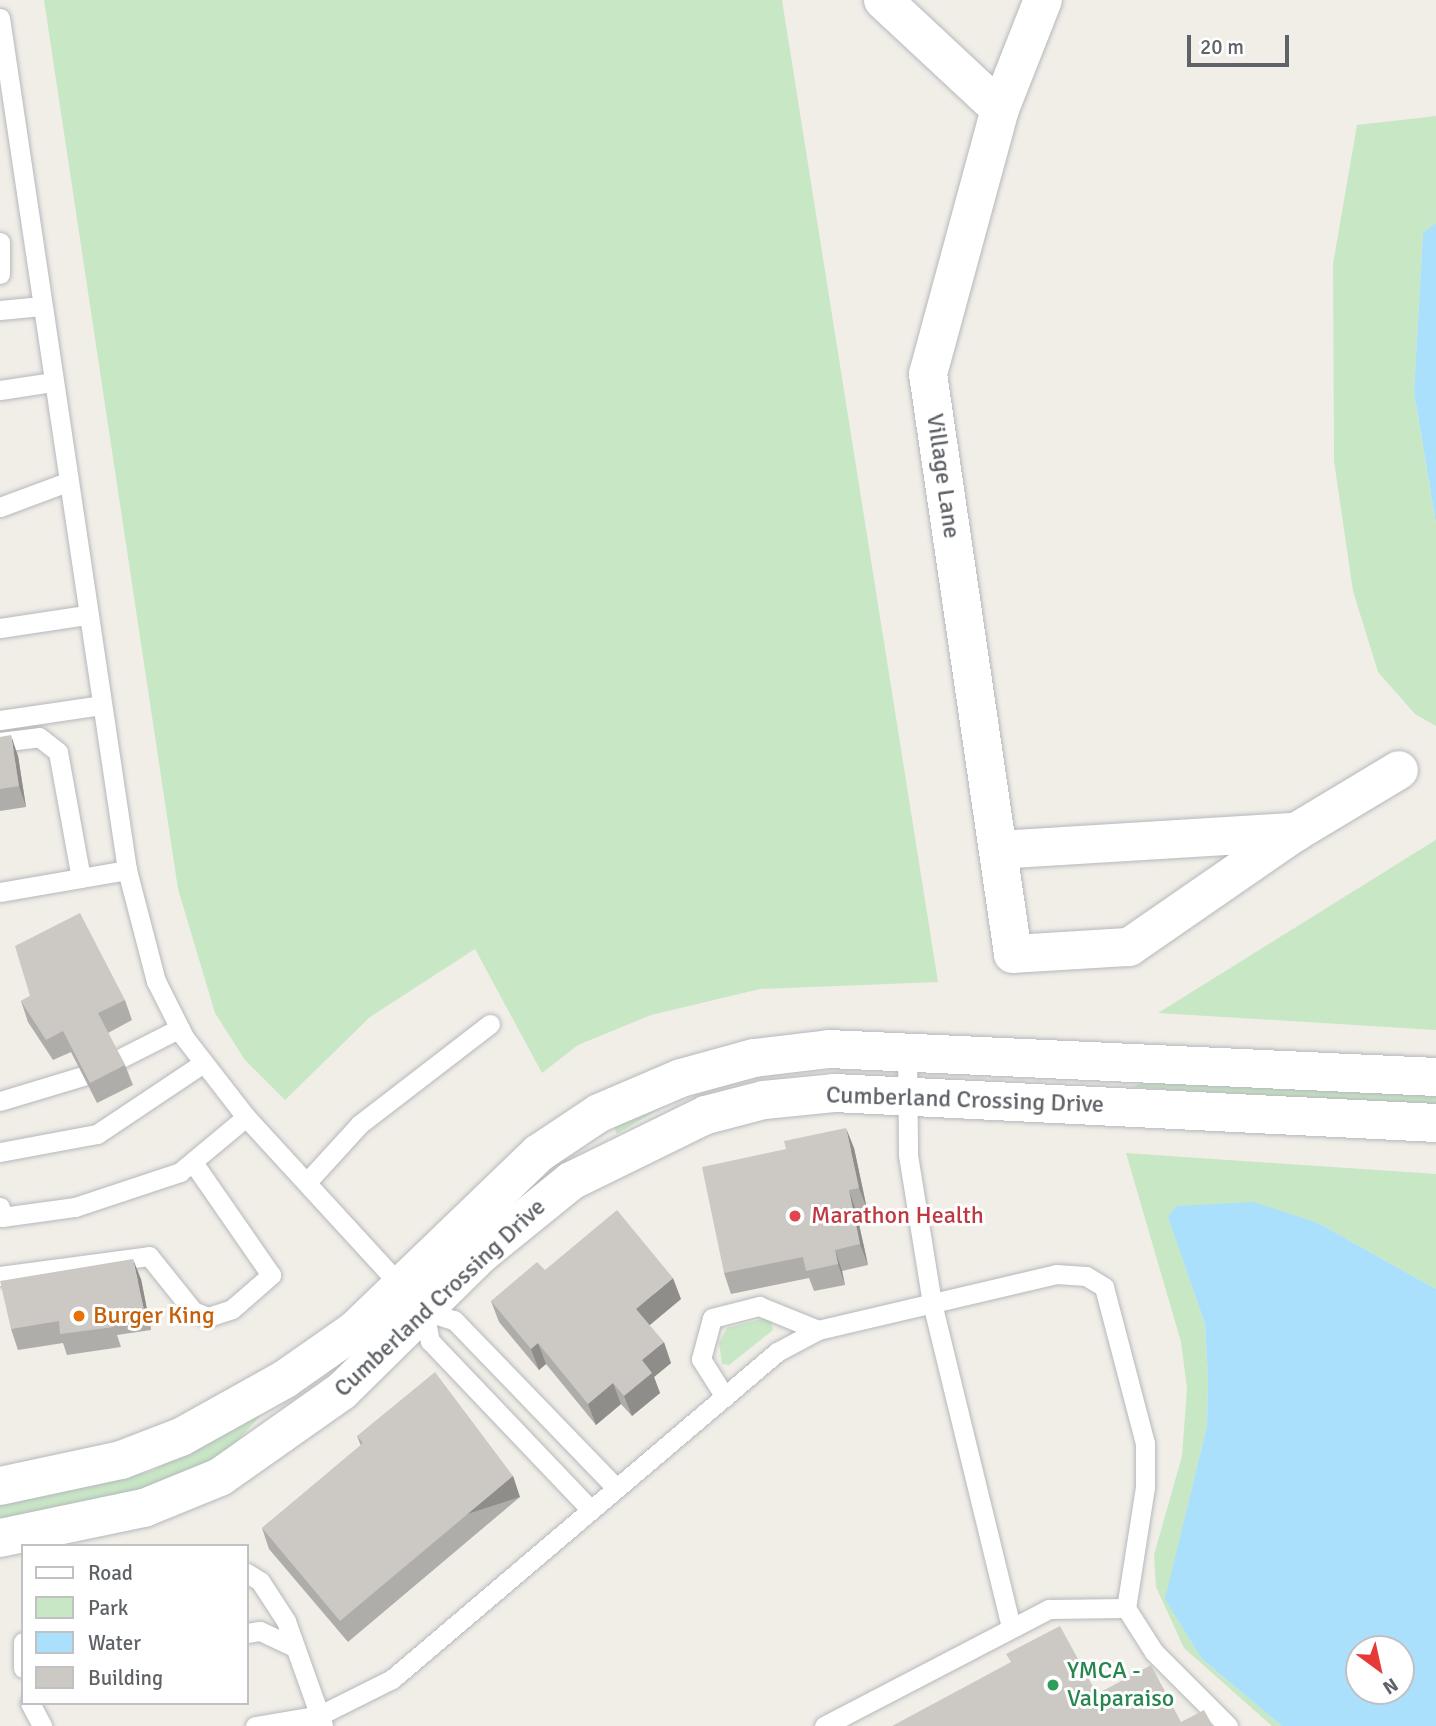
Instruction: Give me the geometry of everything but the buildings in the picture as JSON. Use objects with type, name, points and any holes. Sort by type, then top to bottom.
[{"type":"street","points":[[883,0],[1000,109]]},
{"type":"street","name":"Village Lane","points":[[1043,0],[1000,109],[928,374],[1013,954],[1129,947],[1296,832],[1399,770]]},
{"type":"street","name":"Village Lane","points":[[998,850],[1296,832]]},
{"type":"street","name":"Cumberland Crossing Drive","points":[[15,1540],[144,1507],[220,1477],[342,1391],[412,1298],[539,1153],[640,1094],[754,1058],[829,1049],[1436,1077]]},
{"type":"street","name":"Cumberland Crossing Drive","points":[[0,1486],[121,1460],[181,1437],[285,1379],[355,1330],[412,1298],[571,1181],[652,1137],[764,1100],[906,1096],[1436,1123]]},
{"type":"lane","points":[[0,18],[9,133],[42,306],[86,615],[127,870],[156,981],[180,1028],[203,1063],[246,1117],[412,1298],[430,1341],[589,1508]]},
{"type":"lane","points":[[0,242],[0,274]]},
{"type":"lane","points":[[0,310],[42,306]]},
{"type":"lane","points":[[0,390],[53,382]]},
{"type":"lane","points":[[5,500],[67,482]]},
{"type":"lane","points":[[0,628],[86,615]]},
{"type":"lane","points":[[0,720],[101,705]]},
{"type":"lane","points":[[0,742],[39,737],[58,752],[81,878]]},
{"type":"lane","points":[[0,892],[127,870]]},
{"type":"lane","points":[[307,1182],[360,1124],[490,1024]]},
{"type":"lane","points":[[119,1059],[180,1028]]},
{"type":"lane","points":[[907,1051],[908,1154],[932,1303],[1010,1626]]},
{"type":"lane","points":[[0,1152],[97,1134],[203,1063]]},
{"type":"lane","points":[[0,1101],[83,1076]]},
{"type":"lane","points":[[1,1214],[75,1207],[194,1164],[246,1117]]},
{"type":"lane","points":[[0,1276],[149,1256],[181,1299],[208,1317],[232,1309],[271,1275],[194,1164]]},
{"type":"lane","points":[[255,1726],[322,1721],[392,1679],[589,1508],[777,1352],[818,1330],[1056,1274],[1086,1276],[1104,1287],[1148,1465],[1126,1608],[1154,1652],[1228,1726]]},
{"type":"lane","points":[[412,1298],[454,1320],[615,1487]]},
{"type":"lane","points":[[725,1397],[701,1359],[712,1318],[759,1306],[818,1330]]},
{"type":"lane","points":[[248,1574],[274,1601],[295,1647],[322,1721]]},
{"type":"lane","points":[[824,1726],[1010,1626],[1064,1605],[1126,1608]]},
{"type":"lane","points":[[248,1633],[260,1631],[295,1647]]},
{"type":"lane","points":[[31,1705],[42,1726]]},
{"type":"green space","points":[[44,0],[782,0],[938,982],[760,989],[651,1015],[578,1045],[542,1073],[475,949],[370,1017],[285,1100],[245,1060],[215,1013],[178,889]]},
{"type":"green space","points":[[1436,116],[1436,223],[1423,234],[1414,392],[1436,524],[1436,726],[1415,714],[1378,672],[1353,591],[1334,461],[1333,264],[1357,125]]},
{"type":"green space","points":[[1436,839],[1436,1030],[1158,1013],[1434,841]]},
{"type":"green space","points":[[1144,1083],[1436,1090],[1436,1106],[1129,1087]]},
{"type":"green space","points":[[668,1104],[617,1134],[611,1120]]},
{"type":"green space","points":[[1126,1153],[1436,1174],[1436,1289],[1318,1223],[1168,1216],[1205,1324],[1208,1378],[1207,1426],[1166,1599],[1202,1659],[1282,1726],[1272,1726],[1184,1648],[1156,1587],[1154,1555],[1182,1456],[1187,1388],[1181,1342]]},
{"type":"green space","points":[[770,1317],[773,1330],[729,1365],[722,1364],[719,1343],[727,1328]]},
{"type":"green space","points":[[273,1402],[225,1454],[163,1484],[0,1521],[0,1505],[152,1471]]},
{"type":"water","points":[[1436,223],[1436,524],[1414,392],[1423,233]]},
{"type":"water","points":[[1254,1202],[1318,1223],[1436,1289],[1436,1726],[1282,1726],[1202,1659],[1165,1599],[1207,1426],[1208,1378],[1205,1324],[1168,1217],[1176,1206]]},
{"type":"place","name":"Marathon Health","points":[[795,1216]]},
{"type":"place","name":"Burger King","points":[[79,1316]]},
{"type":"place","name":"YMCA - Valparaiso","points":[[1053,1685]]}]
